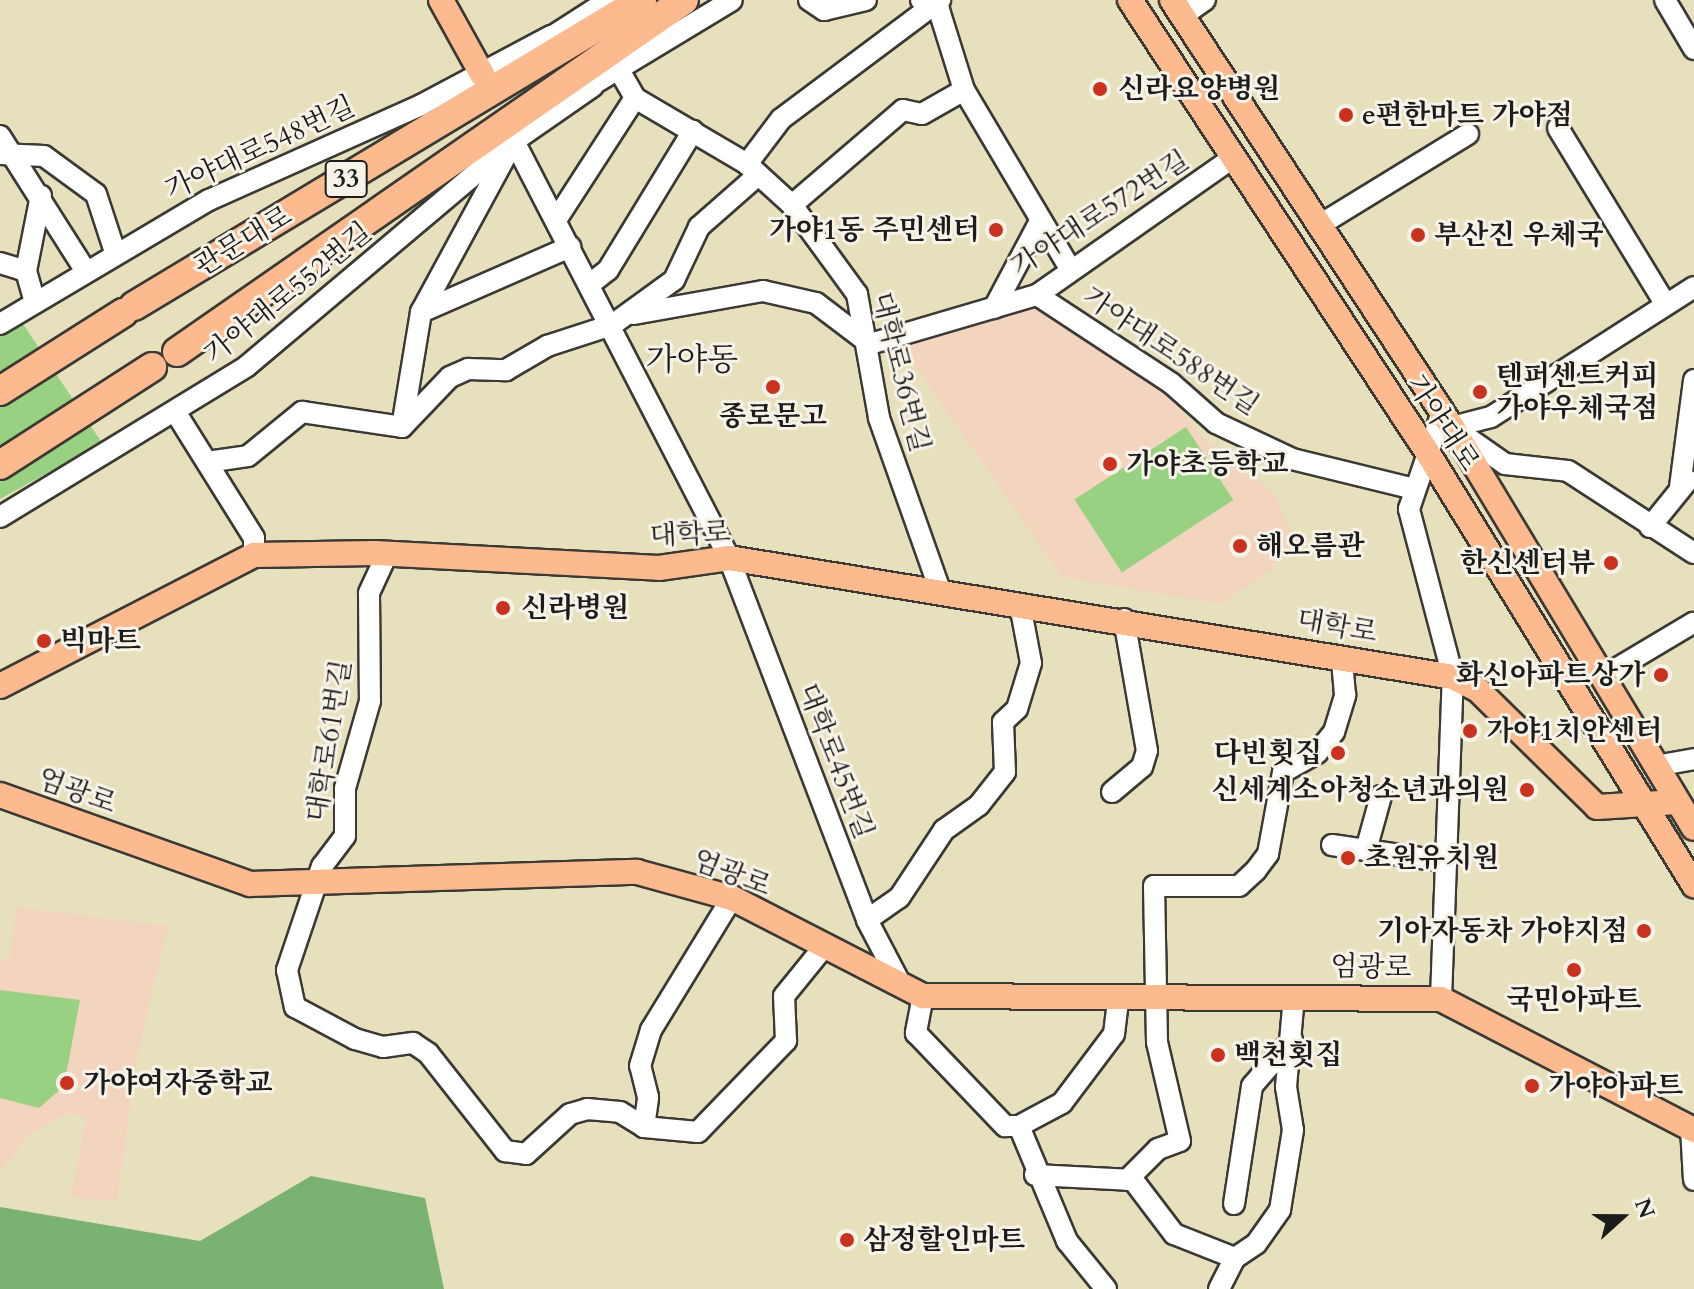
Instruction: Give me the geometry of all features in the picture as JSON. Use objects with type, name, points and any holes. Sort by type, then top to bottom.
[{"type":"highway","name":"33","points":[[568,62],[642,0]]},
{"type":"highway","name":"33","points":[[568,62],[684,0]]},
{"type":"highway","name":"관문대로","points":[[0,391],[128,310],[406,143],[568,62]]},
{"type":"highway","name":"관문대로","points":[[177,352],[433,169],[568,62]]},
{"type":"highway","points":[[0,465],[152,367]]},
{"type":"main road","points":[[441,0],[482,74]]},
{"type":"main road","name":"가야대로","points":[[1130,0],[1424,447],[1640,804],[1694,885]]},
{"type":"main road","name":"가야대로","points":[[1177,8],[1447,420],[1694,828]]},
{"type":"main road","name":"대학로","points":[[0,686],[254,555],[387,554],[659,568],[729,558],[1124,619],[1453,677],[1478,690],[1597,807],[1677,802]]},
{"type":"main road","name":"엄광로","points":[[0,795],[238,881],[318,887],[637,872],[732,898],[823,948],[899,981],[923,996],[1441,999],[1692,1129]]},
{"type":"street","name":"가야대로548번길","points":[[0,324],[115,252],[209,200],[482,74],[568,62],[609,0]]},
{"type":"street","name":"가야대로552번길","points":[[0,517],[176,413],[296,327],[514,141],[568,62],[619,70],[732,0]]},
{"type":"street","points":[[809,0],[824,10],[866,0]]},
{"type":"street","points":[[1177,8],[1205,0]]},
{"type":"street","points":[[1665,0],[1694,49]]},
{"type":"street","points":[[402,427],[450,377],[506,370],[547,346],[612,325],[634,314],[674,280],[699,227],[753,169],[781,119],[932,2],[964,90],[1038,225],[1071,270]]},
{"type":"street","points":[[556,220],[635,98],[619,70]]},
{"type":"street","points":[[792,205],[903,110],[922,114],[964,90]]},
{"type":"street","name":"대학로36번길","points":[[635,98],[753,169],[792,205],[857,294],[870,344],[879,418],[941,593]]},
{"type":"street","points":[[1558,128],[1666,305]]},
{"type":"street","points":[[590,284],[608,270],[693,131]]},
{"type":"street","points":[[1318,226],[1468,134]]},
{"type":"street","points":[[0,136],[6,154],[41,195],[85,270]]},
{"type":"street","points":[[402,427],[421,312],[514,141]]},
{"type":"street","name":"대학로45번길","points":[[514,141],[612,325],[729,558],[867,920],[899,981]]},
{"type":"street","points":[[6,154],[44,156],[96,194],[115,252]]},
{"type":"street","name":"가야대로572번길","points":[[870,344],[1037,295],[1233,158]]},
{"type":"street","points":[[35,302],[26,271],[41,195]]},
{"type":"street","points":[[994,308],[1038,225]]},
{"type":"street","points":[[421,312],[570,247]]},
{"type":"street","points":[[0,263],[26,271]]},
{"type":"street","points":[[1332,845],[1447,857],[1453,677],[1409,509],[1424,447],[1447,420],[1491,417],[1694,287]]},
{"type":"street","points":[[634,314],[763,291],[816,303],[870,344]]},
{"type":"street","name":"가야대로588번길","points":[[1037,295],[1171,383],[1216,423],[1292,459],[1414,489]]},
{"type":"street","points":[[1650,527],[1687,481],[1694,380]]},
{"type":"street","points":[[207,462],[248,456],[302,412],[402,427]]},
{"type":"street","points":[[176,413],[254,538],[254,555]]},
{"type":"street","points":[[1447,420],[1505,464],[1568,471],[1694,553]]},
{"type":"street","name":"대학로61번길","points":[[387,554],[369,593],[370,701],[345,788],[345,836],[318,887],[287,970],[295,1007],[355,1039],[383,1047],[413,1043],[428,1053],[505,1151],[526,1154],[570,1114],[587,1109],[620,1112],[644,1127]]},
{"type":"street","points":[[867,920],[899,898],[944,830],[979,805],[1005,772],[1003,722],[1017,709],[1031,663],[1020,605]]},
{"type":"street","points":[[1112,792],[1142,767],[1147,751],[1124,619]]},
{"type":"street","points":[[1604,676],[1693,623]]},
{"type":"street","points":[[1127,1180],[1158,1149],[1180,1141],[1154,995],[1154,886],[1239,886],[1256,870],[1268,854],[1283,772],[1317,753],[1334,732],[1345,695],[1342,658]]},
{"type":"street","points":[[1655,766],[1694,759]]},
{"type":"street","points":[[1366,850],[1381,796]]},
{"type":"street","name":"엄광로","points":[[1441,999],[1447,857]]},
{"type":"street","points":[[732,898],[651,1030],[640,1066],[648,1097],[644,1127],[698,1132],[786,1041],[784,996],[823,948]]},
{"type":"street","points":[[923,996],[916,1033],[1005,1126],[1019,1126],[1062,1103],[1114,1034],[1119,996]]},
{"type":"street","points":[[1219,1289],[1235,1258],[1256,1244],[1280,1210],[1293,1130],[1286,1087],[1294,996]]},
{"type":"street","points":[[1234,1204],[1252,1086],[1292,1040]]},
{"type":"street","points":[[1019,1126],[1035,1175],[1067,1241],[1106,1289]]},
{"type":"street","points":[[1692,1129],[1694,1180]]},
{"type":"street","points":[[1035,1175],[1127,1180],[1153,1202],[1174,1234],[1235,1258]]},
{"type":"shaded area","name":"가야초등학교","points":[[1042,301],[1166,385],[1198,434],[1275,495],[1294,540],[1273,569],[1220,604],[1062,577],[902,347]]},
{"type":"shaded area","name":"가야여자중학교","points":[[17,907],[168,926],[138,1052],[117,1202],[71,1197],[86,1118],[68,1113],[31,1133],[0,1171],[0,959],[9,960]]},
{"type":"green space","points":[[21,321],[102,443],[0,499],[0,334]]},
{"type":"green space","points":[[1186,427],[1233,500],[1122,572],[1074,499]]},
{"type":"green space","points":[[0,990],[80,1000],[64,1086],[39,1108],[0,1098]]},
{"type":"green space","points":[[311,1176],[425,1198],[444,1289],[0,1289],[0,1207],[200,1241]]},
{"type":"place","name":"신라요양병원","points":[[1100,89]]},
{"type":"place","name":"e편한마트 가야점","points":[[1346,115]]},
{"type":"place","name":"가야1동 주민센터","points":[[996,230]]},
{"type":"place","name":"부산진 우체국","points":[[1418,235]]},
{"type":"place","name":"종로문고","points":[[773,387]]},
{"type":"place","name":"텐퍼센트커피 가야우체국점","points":[[1480,392]]},
{"type":"place","name":"가야초등학교","points":[[1110,464]]},
{"type":"place","name":"해오름관","points":[[1240,546]]},
{"type":"place","name":"한신센터뷰","points":[[1611,563]]},
{"type":"place","name":"신라병원","points":[[503,608]]},
{"type":"place","name":"빅마트","points":[[44,641]]},
{"type":"place","name":"화신아파트상가","points":[[1661,675]]},
{"type":"place","name":"가야1치안센터","points":[[1470,731]]},
{"type":"place","name":"다빈횟집","points":[[1338,753]]},
{"type":"place","name":"신세계소아청소년과의원","points":[[1527,790]]},
{"type":"place","name":"초원유치원","points":[[1348,858]]},
{"type":"place","name":"기아자동차 가야지점","points":[[1644,931]]},
{"type":"place","name":"국민아파트","points":[[1574,970]]},
{"type":"place","name":"백천횟집","points":[[1218,1055]]},
{"type":"place","name":"가야여자중학교","points":[[67,1083]]},
{"type":"place","name":"가야아파트","points":[[1532,1086]]},
{"type":"place","name":"삼정할인마트","points":[[847,1240]]},
{"type":"district","name":"가야동","points":[[692,360]]}]
